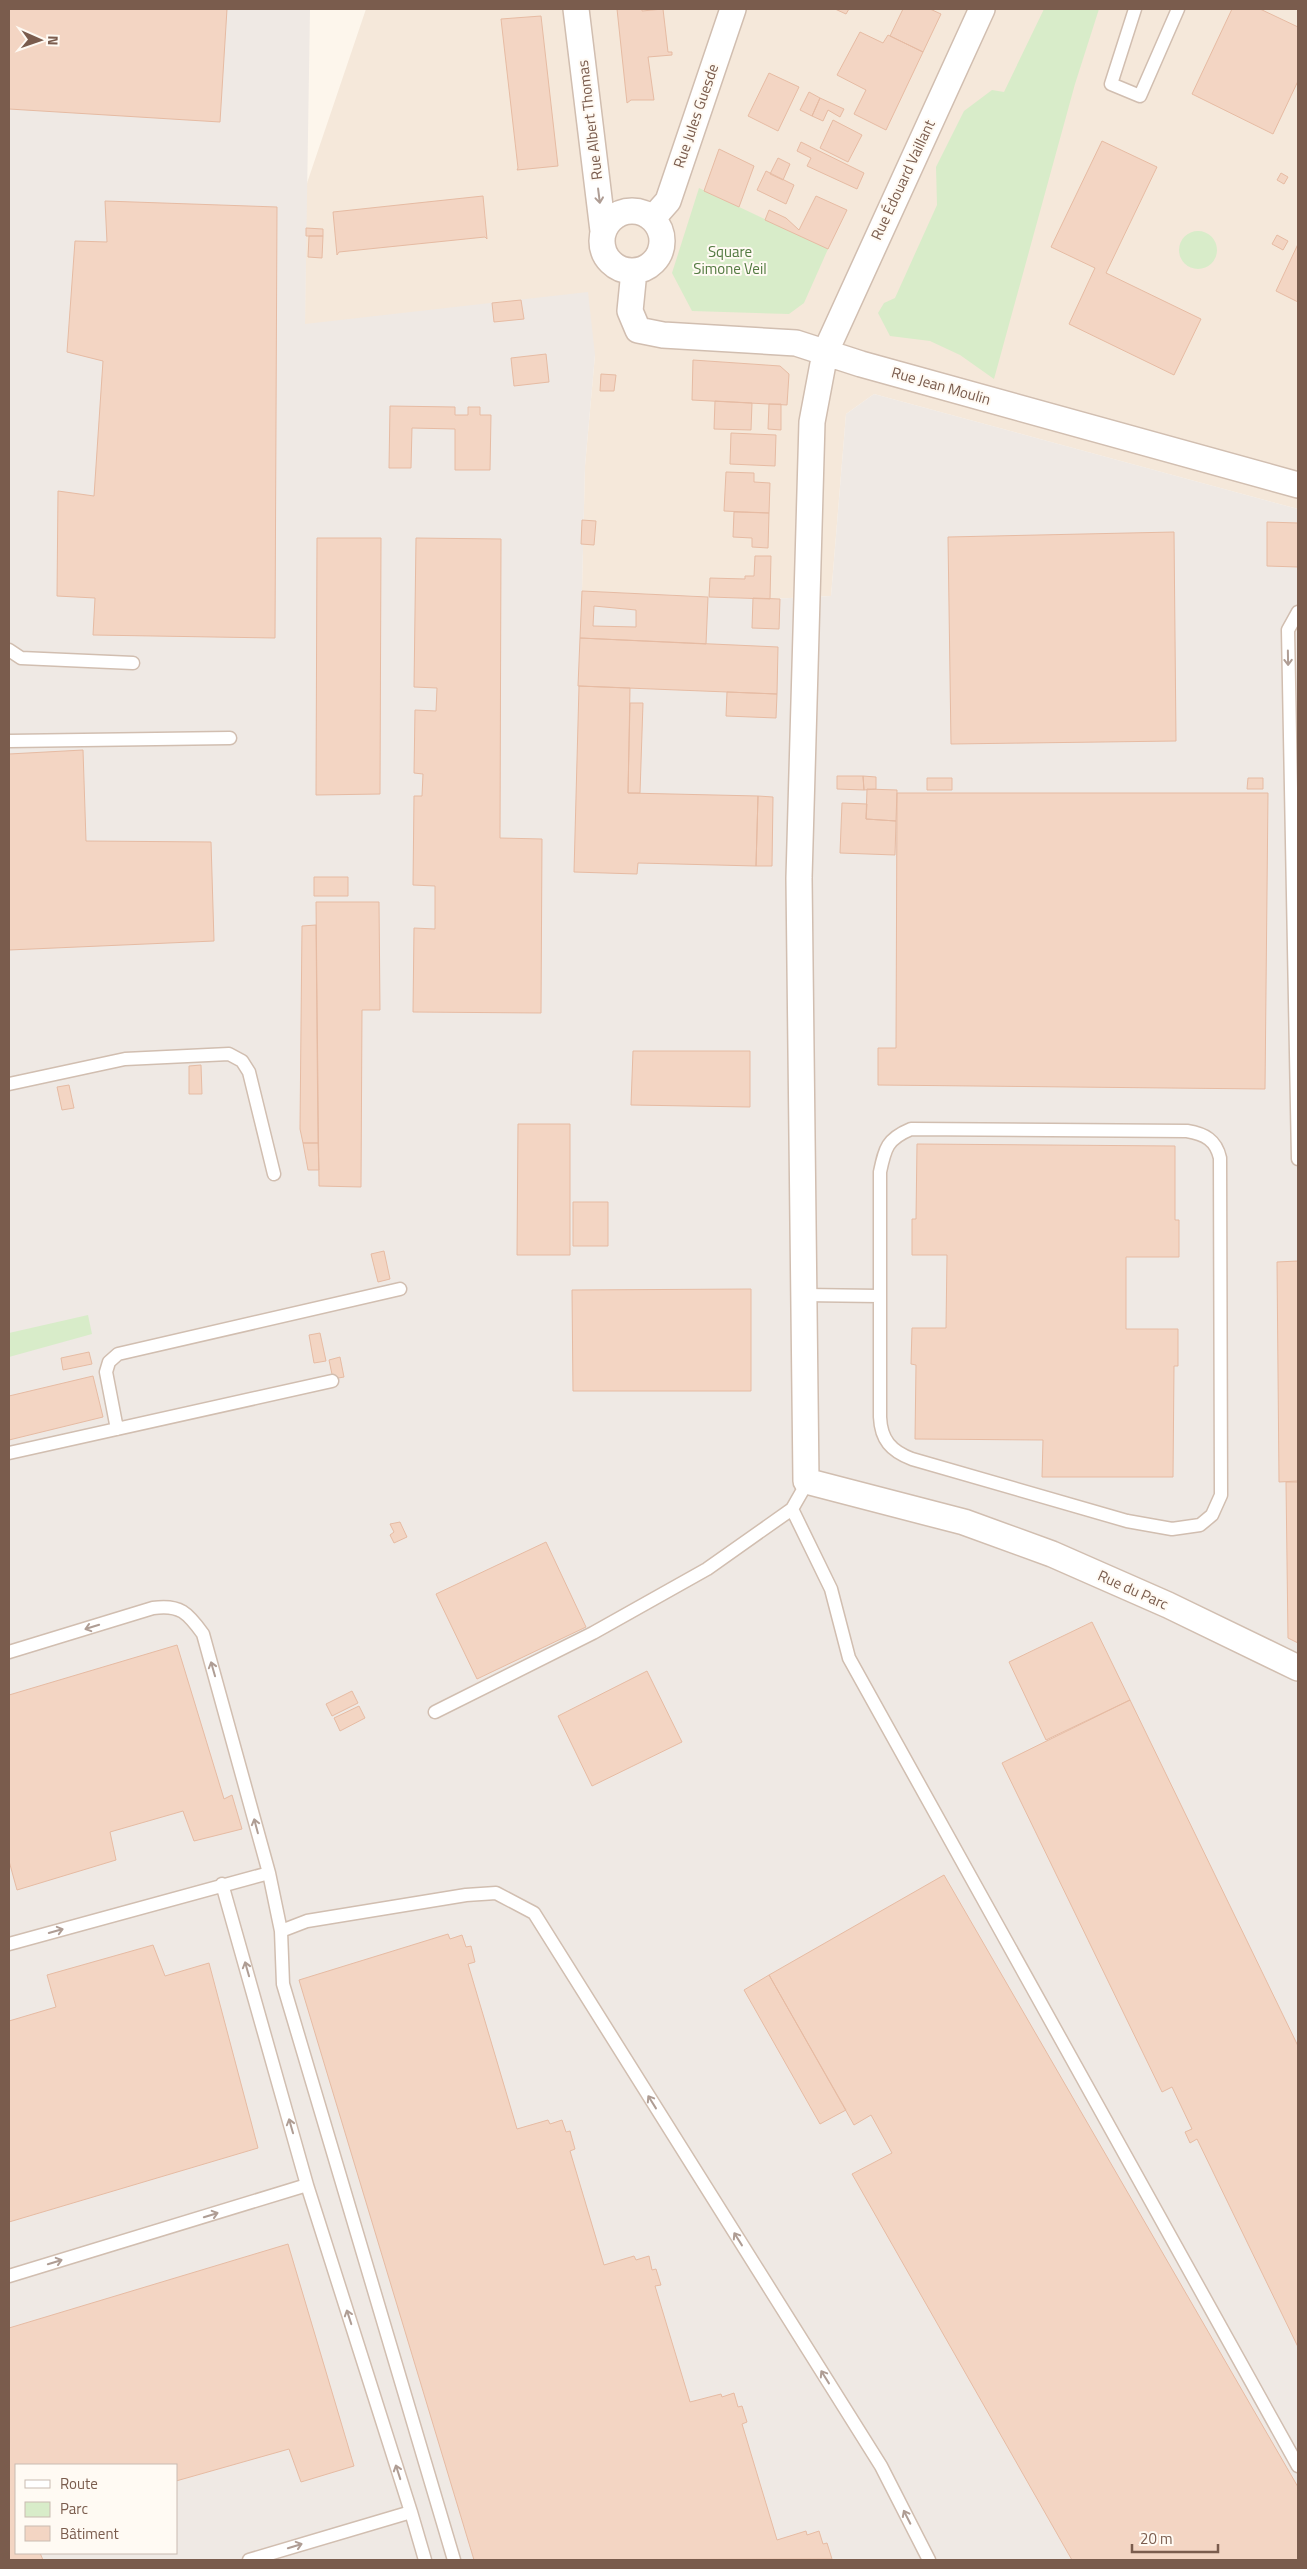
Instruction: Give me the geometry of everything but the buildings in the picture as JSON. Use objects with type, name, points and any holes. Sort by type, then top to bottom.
[{"type":"street","name":"Rue Albert Thomas","points":[[576,9],[603,231]]},
{"type":"street","name":"Rue Jules Guesde","points":[[653,218],[668,201],[733,9]]},
{"type":"street","name":"Rue Édouard Vaillant","points":[[808,1481],[799,878],[812,422],[825,353],[982,9]]},
{"type":"street","points":[[630,211],[642,212],[653,218],[660,228],[662,240],[661,251],[654,261],[645,269],[634,271],[622,270],[612,264],[604,254],[602,242],[603,231],[609,221],[619,213],[630,211]]},
{"type":"street","name":"Rue Jean Moulin","points":[[634,271],[630,311],[638,330],[663,335],[796,343],[825,353],[1298,485]]},
{"type":"street","name":"Rue du Parc","points":[[808,1481],[964,1522],[1052,1554],[1168,1605],[1298,1668]]},
{"type":"lane","points":[[1135,9],[1111,84],[1140,96],[1178,9]]},
{"type":"lane","points":[[1298,612],[1288,630],[1296,901],[1298,1160]]},
{"type":"lane","points":[[9,650],[21,658],[133,663]]},
{"type":"lane","points":[[9,741],[230,738]]},
{"type":"lane","points":[[9,1084],[125,1059],[229,1054],[242,1061],[249,1072],[274,1174]]},
{"type":"lane","points":[[911,1129],[1187,1131],[1202,1134],[1218,1147],[1220,1158],[1221,1495],[1212,1515],[1200,1526],[1172,1529],[1127,1521],[898,1453],[888,1444],[881,1429],[879,1296],[880,1172],[886,1147],[897,1135],[911,1129]]},
{"type":"lane","points":[[117,1429],[106,1372],[109,1362],[118,1354],[400,1289]]},
{"type":"lane","points":[[804,1295],[879,1296]]},
{"type":"lane","points":[[9,1453],[332,1382]]},
{"type":"lane","points":[[435,1712],[593,1633],[698,1574],[792,1509],[808,1481]]},
{"type":"lane","points":[[792,1509],[831,1589],[849,1658],[1298,2466]]},
{"type":"lane","points":[[9,1652],[153,1608],[167,1606],[189,1614],[203,1634],[269,1873],[281,1931],[283,1984],[454,2560]]},
{"type":"lane","points":[[9,1944],[222,1884],[269,1873]]},
{"type":"lane","points":[[222,1884],[307,2185],[425,2560]]},
{"type":"lane","points":[[281,1931],[307,1921],[466,1895],[496,1893],[534,1913],[881,2466],[929,2560]]},
{"type":"lane","points":[[9,2276],[307,2185]]},
{"type":"lane","points":[[249,2560],[411,2512]]},
{"type":"shaded area","points":[[9,9],[310,9],[305,324],[588,292],[595,355],[585,466],[582,591],[770,599],[831,596],[846,414],[874,394],[1298,509],[1298,2560],[9,2560]]},
{"type":"shaded area","points":[[366,9],[1298,9],[1298,509],[874,394],[846,414],[831,596],[770,599],[582,591],[585,466],[595,355],[305,325],[306,186]]},
{"type":"green space","points":[[1044,9],[1099,9],[1075,84],[994,379],[960,355],[930,341],[890,336],[878,313],[884,303],[895,298],[937,205],[936,167],[964,111],[992,90],[1004,92]]},
{"type":"green space","name":"Square Simone Veil","points":[[699,188],[828,249],[804,303],[789,314],[692,311],[672,273]]},
{"type":"green space","points":[[1198,231],[1211,237],[1217,250],[1211,263],[1198,269],[1185,263],[1179,250],[1185,237]]},
{"type":"green space","points":[[88,1315],[92,1334],[9,1357],[9,1333]]}]
